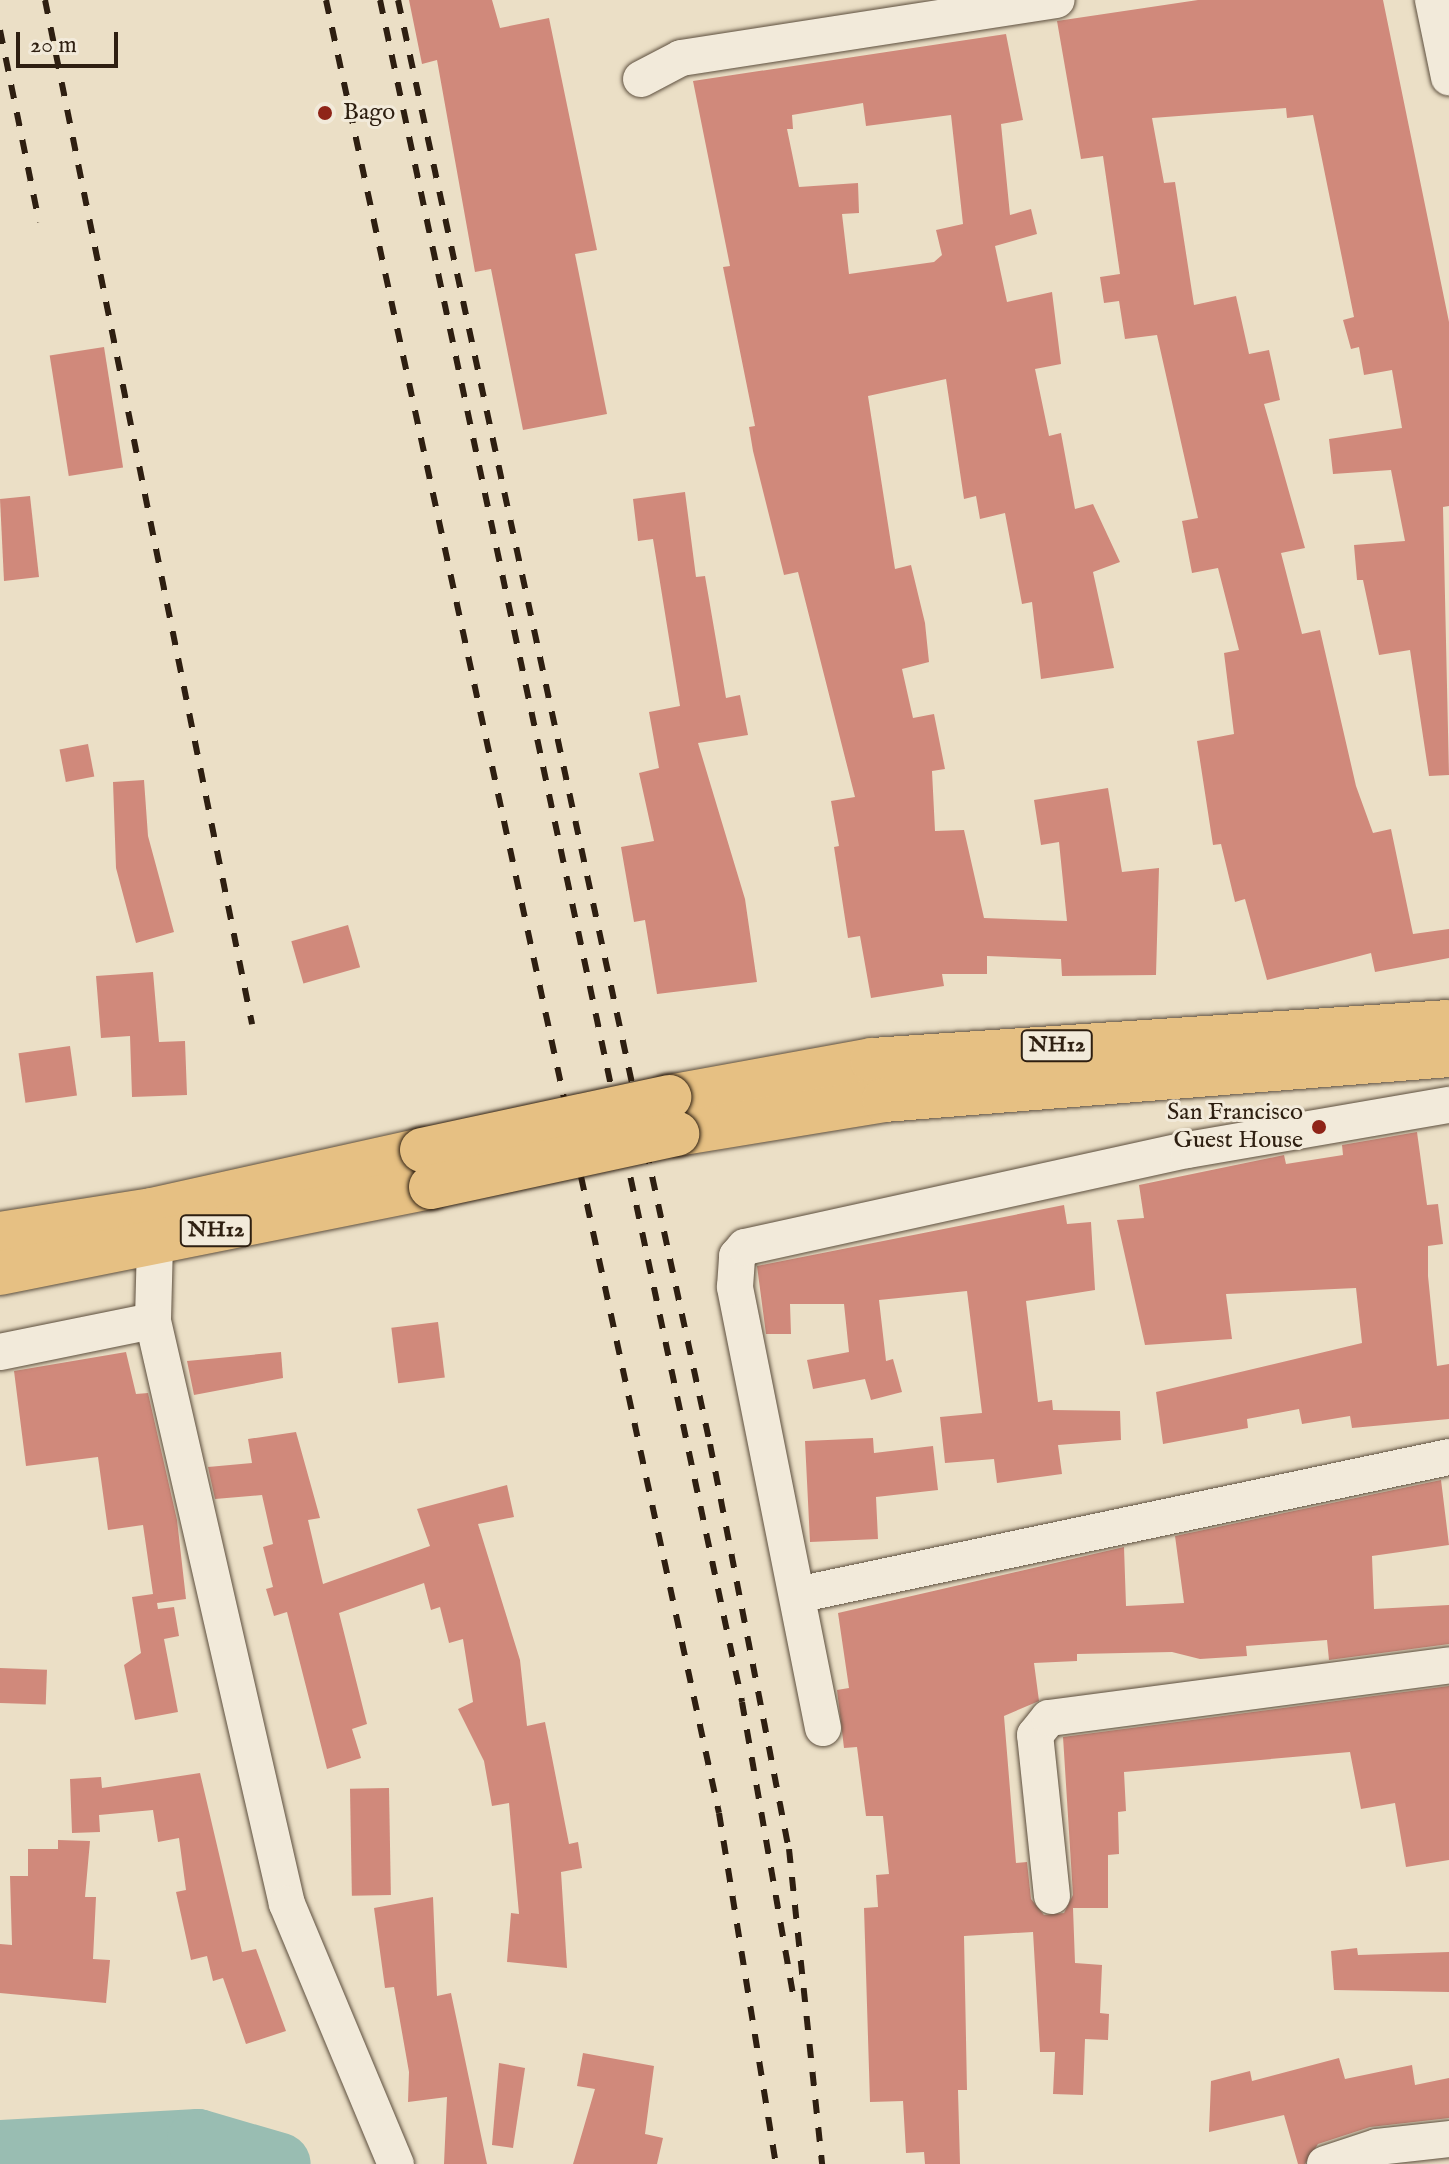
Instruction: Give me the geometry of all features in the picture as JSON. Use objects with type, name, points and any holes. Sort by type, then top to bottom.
[{"type":"highway","name":"NH12","points":[[0,1234],[426,1168],[673,1115],[872,1060],[1449,1022]]},
{"type":"highway","name":"NH12","points":[[673,1115],[1449,1055]]},
{"type":"highway","name":"NH12","points":[[0,1273],[155,1243],[426,1168]]},
{"type":"street","points":[[1433,0],[1449,77]]},
{"type":"street","points":[[641,79],[681,58],[1046,1]]},
{"type":"street","points":[[823,1728],[735,1287],[737,1256],[745,1247],[1188,1150],[1449,1105]]},
{"type":"street","points":[[155,1243],[153,1321],[287,1904],[396,2164]]},
{"type":"street","points":[[0,1352],[153,1321]]},
{"type":"street","points":[[797,1595],[1449,1457]]},
{"type":"street","points":[[1052,1896],[1035,1735],[1049,1718],[1449,1665]]},
{"type":"street","points":[[1325,2164],[1377,2147],[1449,2139]]},
{"type":"building","points":[[409,0],[492,0],[500,28],[549,18],[597,250],[575,254],[607,414],[523,430],[491,269],[475,272],[437,60],[422,64]]},
{"type":"building","points":[[1198,0],[1383,0],[1449,322],[1449,506],[1443,507],[1449,775],[1429,776],[1410,650],[1379,655],[1363,580],[1357,580],[1354,545],[1405,541],[1391,470],[1333,474],[1329,439],[1402,428],[1392,370],[1364,375],[1359,347],[1351,349],[1343,320],[1354,317],[1313,115],[1287,118],[1286,108],[1152,118],[1164,183],[1175,182],[1194,305],[1236,296],[1249,354],[1269,350],[1280,400],[1264,404],[1305,548],[1281,553],[1302,634],[1320,630],[1356,786],[1373,833],[1391,829],[1413,934],[1449,929],[1449,958],[1375,972],[1371,953],[1267,980],[1245,899],[1235,902],[1221,844],[1213,845],[1197,741],[1234,734],[1224,653],[1239,650],[1218,568],[1192,573],[1182,521],[1198,518],[1157,335],[1125,339],[1119,301],[1104,303],[1100,277],[1120,274],[1103,156],[1081,159],[1057,21]]},
{"type":"building","points":[[1006,34],[1023,120],[1001,124],[1010,215],[1031,209],[1037,234],[995,246],[1007,302],[1052,292],[1061,364],[1035,369],[1049,436],[1061,433],[1075,509],[1093,504],[1120,562],[1093,572],[1114,668],[1041,679],[1032,602],[1022,604],[1005,513],[980,519],[976,496],[964,499],[946,379],[868,396],[895,569],[911,565],[925,623],[929,662],[902,669],[913,718],[934,714],[945,769],[932,771],[935,831],[964,830],[984,918],[1067,921],[1059,842],[1041,845],[1034,800],[1108,788],[1122,872],[1159,868],[1156,975],[1062,976],[1061,959],[987,956],[987,974],[942,974],[944,986],[871,998],[860,936],[848,938],[834,847],[839,846],[831,801],[855,797],[798,572],[784,575],[753,451],[749,427],[755,426],[723,267],[730,266],[693,81]],"holes":[[[863,103],[866,126],[951,115],[963,224],[936,230],[942,255],[934,262],[849,274],[842,214],[859,213],[858,183],[799,187],[787,129],[793,129],[792,115]]]},
{"type":"building","points":[[104,347],[123,467],[69,476],[50,356]]},
{"type":"building","points":[[685,492],[696,577],[705,576],[726,698],[740,695],[748,735],[698,743],[745,899],[757,982],[657,994],[645,920],[634,922],[621,847],[654,841],[639,773],[659,768],[649,712],[680,706],[653,539],[638,541],[633,499]]},
{"type":"building","points":[[30,496],[39,577],[4,581],[0,499]]},
{"type":"building","points":[[88,744],[94,776],[66,782],[60,750]]},
{"type":"building","points":[[144,780],[148,836],[174,932],[136,943],[116,868],[113,782]]},
{"type":"building","points":[[348,925],[360,967],[303,984],[291,941]]},
{"type":"building","points":[[153,972],[159,1042],[185,1041],[187,1095],[132,1097],[130,1036],[101,1038],[96,976]]},
{"type":"building","points":[[70,1046],[77,1096],[25,1103],[19,1053]]},
{"type":"building","points":[[1417,1132],[1427,1205],[1438,1204],[1443,1244],[1428,1246],[1428,1276],[1437,1366],[1449,1364],[1449,1419],[1352,1428],[1350,1416],[1302,1424],[1299,1409],[1247,1419],[1248,1428],[1163,1444],[1156,1392],[1362,1343],[1356,1288],[1226,1294],[1232,1339],[1145,1345],[1117,1220],[1144,1218],[1139,1185],[1284,1155],[1286,1164],[1343,1155],[1342,1145]]},
{"type":"building","points":[[1064,1205],[1067,1224],[1091,1222],[1095,1290],[1026,1301],[1038,1402],[1052,1400],[1053,1410],[1120,1411],[1121,1440],[1058,1445],[1062,1474],[997,1483],[994,1459],[945,1463],[940,1417],[982,1413],[967,1291],[879,1300],[886,1361],[893,1359],[902,1392],[871,1400],[865,1379],[813,1389],[807,1360],[849,1352],[844,1304],[790,1304],[791,1334],[766,1334],[757,1266]]},
{"type":"building","points":[[438,1322],[445,1378],[398,1383],[391,1328]]},
{"type":"building","points":[[126,1352],[136,1394],[148,1393],[177,1520],[186,1599],[157,1603],[158,1609],[174,1607],[179,1636],[164,1639],[178,1712],[135,1720],[124,1665],[141,1653],[132,1597],[153,1594],[143,1525],[108,1530],[98,1457],[26,1466],[14,1371]]},
{"type":"building","points":[[281,1352],[283,1378],[194,1395],[187,1361]]},
{"type":"building","points":[[296,1432],[320,1518],[308,1520],[323,1584],[430,1546],[417,1509],[507,1485],[514,1517],[478,1524],[520,1660],[527,1726],[545,1722],[569,1844],[578,1842],[582,1868],[561,1872],[567,1968],[507,1962],[511,1913],[519,1914],[509,1803],[492,1806],[484,1761],[458,1709],[473,1702],[463,1639],[449,1643],[440,1607],[431,1610],[424,1583],[339,1613],[367,1724],[352,1729],[361,1758],[327,1769],[287,1612],[274,1616],[266,1589],[273,1587],[263,1547],[273,1544],[262,1495],[215,1499],[208,1467],[252,1463],[248,1439]]},
{"type":"building","points":[[873,1438],[874,1453],[933,1446],[938,1490],[876,1497],[878,1539],[810,1542],[805,1441]]},
{"type":"building","points":[[1441,1480],[1449,1545],[1372,1556],[1374,1609],[1449,1605],[1449,1644],[1329,1660],[1327,1640],[1246,1646],[1247,1656],[1200,1659],[1172,1652],[1077,1654],[1077,1661],[1034,1663],[1039,1701],[1004,1716],[1016,1863],[1027,1862],[1031,1899],[1044,1915],[1064,1913],[1073,1895],[1063,1737],[1449,1686],[1449,1860],[1406,1867],[1395,1803],[1361,1809],[1350,1752],[1124,1772],[1126,1811],[1118,1812],[1119,1854],[1108,1855],[1108,1908],[1073,1908],[1075,1963],[1102,1965],[1100,2013],[1109,2014],[1108,2040],[1085,2039],[1083,2095],[1053,2094],[1055,2052],[1040,2052],[1033,1932],[964,1936],[967,2090],[958,2090],[960,2164],[925,2164],[924,2152],[906,2153],[903,2101],[870,2102],[864,1908],[878,1907],[876,1875],[889,1874],[883,1816],[866,1816],[857,1747],[844,1748],[837,1690],[849,1688],[838,1613],[1124,1547],[1126,1606],[1184,1603],[1175,1536]]},
{"type":"building","points":[[0,1668],[47,1670],[46,1705],[0,1703]]},
{"type":"building","points":[[200,1773],[242,1952],[256,1949],[286,2031],[246,2044],[223,1978],[213,1981],[207,1956],[191,1960],[176,1892],[186,1890],[179,1838],[158,1842],[153,1810],[99,1815],[100,1832],[72,1833],[70,1779],[101,1777],[102,1788]]},
{"type":"building","points":[[389,1788],[391,1895],[352,1896],[350,1789]]},
{"type":"building","points":[[58,1840],[90,1841],[85,1897],[96,1897],[93,1959],[110,1960],[106,2003],[0,1993],[0,1944],[12,1945],[10,1876],[28,1876],[28,1849],[58,1849]]},
{"type":"building","points":[[433,1897],[437,1996],[451,1993],[487,2164],[444,2164],[447,2097],[408,2102],[409,2072],[394,1987],[385,1988],[374,1908]]},
{"type":"building","points":[[1357,1948],[1358,1955],[1449,1952],[1449,1992],[1334,1990],[1331,1951]]},
{"type":"building","points":[[583,2053],[654,2066],[645,2134],[663,2138],[657,2164],[573,2164],[595,2089],[577,2086]]},
{"type":"building","points":[[1339,2058],[1345,2079],[1412,2065],[1415,2085],[1449,2078],[1449,2118],[1370,2127],[1318,2144],[1305,2164],[1298,2164],[1284,2115],[1209,2132],[1211,2081],[1250,2071],[1252,2081]]},
{"type":"building","points":[[499,2063],[525,2068],[513,2148],[492,2145]]},
{"type":"waterway","points":[[0,2151],[198,2140],[280,2164]]},
{"type":"railway","points":[[45,0],[252,1024]]},
{"type":"railway","points":[[326,0],[719,1813],[776,2164]]},
{"type":"railway","points":[[380,0],[742,1702],[793,1993]]},
{"type":"railway","points":[[398,0],[710,1444],[789,1849],[822,2164]]},
{"type":"railway","points":[[0,30],[39,222]]},
{"type":"place","name":"Bago","points":[[325,113]]},
{"type":"place","name":"San Francisco Guest House","points":[[1319,1127]]}]
